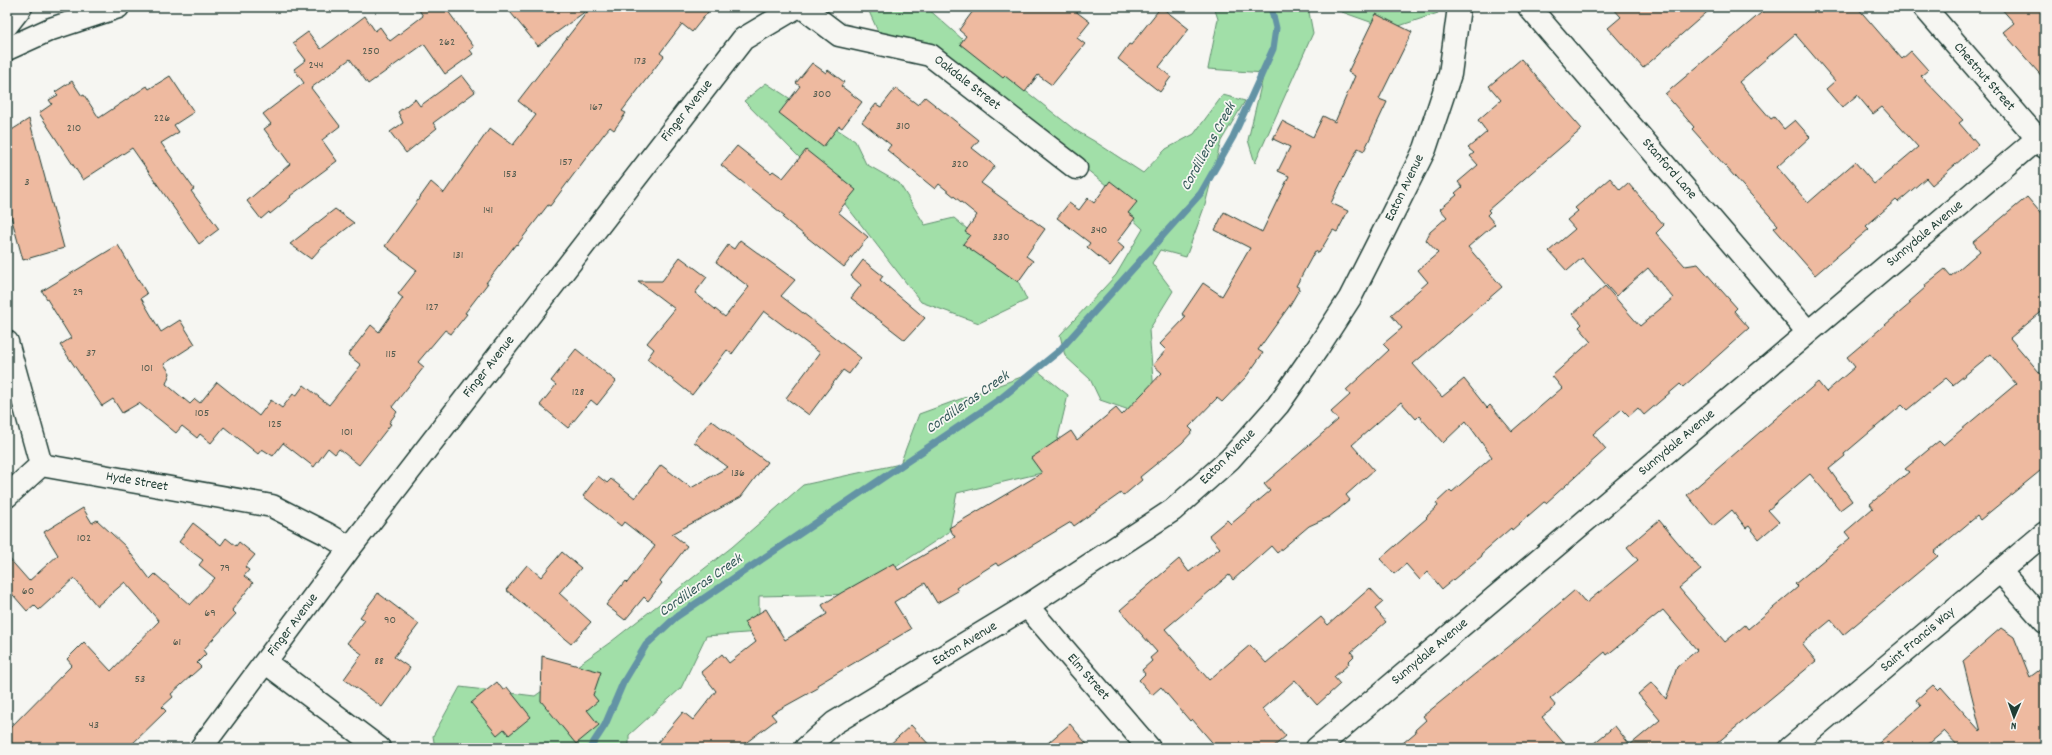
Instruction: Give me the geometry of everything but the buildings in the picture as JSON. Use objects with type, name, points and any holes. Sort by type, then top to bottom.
[{"type":"street","points":[[7,25],[21,7]]},
{"type":"street","points":[[7,49],[51,29],[118,7]]},
{"type":"street","name":"Finger Avenue","points":[[201,748],[350,548],[743,39],[797,7]]},
{"type":"street","name":"Oakdale Street","points":[[802,7],[839,35],[930,55],[1076,168]]},
{"type":"street","name":"Eaton Avenue","points":[[806,748],[834,723],[1027,606],[1173,510],[1230,459],[1278,405],[1350,298],[1424,149],[1450,74],[1459,7]]},
{"type":"street","name":"Stanford Lane","points":[[1529,7],[1808,332]]},
{"type":"street","name":"Chestnut Street","points":[[1924,7],[2041,143]]},
{"type":"street","name":"Sunnydale Avenue","points":[[1317,748],[1808,332],[2041,143]]},
{"type":"street","points":[[7,342],[41,465],[7,496]]},
{"type":"street","name":"Hyde Street","points":[[41,465],[272,506],[350,548]]},
{"type":"street","name":"Saint Francis Way","points":[[1790,748],[2045,533]]},
{"type":"street","points":[[2000,571],[2045,622]]},
{"type":"street","name":"Elm Street","points":[[1027,606],[1149,748]]},
{"type":"street","points":[[265,662],[379,748]]},
{"type":"green space","points":[[867,7],[926,7],[980,55],[1075,130],[1143,173],[1166,149],[1194,134],[1223,95],[1245,101],[1221,141],[1205,205],[1186,257],[1160,250],[1152,263],[1173,291],[1149,330],[1154,392],[1135,412],[1100,400],[1090,379],[1065,356],[1060,335],[1116,275],[1143,229],[1123,210],[1106,185],[984,87],[880,36]]},
{"type":"green space","points":[[1214,7],[1308,7],[1313,33],[1255,163],[1248,140],[1264,73],[1208,69],[1218,19]]},
{"type":"green space","points":[[1328,7],[1438,7],[1438,13],[1390,29]]},
{"type":"green space","points":[[766,83],[855,141],[866,164],[899,183],[925,225],[954,218],[1011,266],[1027,300],[979,323],[921,302],[845,204],[744,101]]},
{"type":"green space","points":[[1038,371],[1068,395],[1050,471],[957,493],[949,532],[855,594],[759,596],[759,632],[706,636],[681,688],[629,735],[629,748],[435,748],[433,736],[460,687],[535,696],[612,641],[732,547],[803,485],[900,464],[919,414]]},
{"type":"waterway","name":"Cordilleras Creek","points":[[590,748],[605,725],[623,683],[646,645],[676,617],[1000,399],[1059,351],[1201,193],[1233,137],[1273,49],[1276,28],[1271,7]]}]
